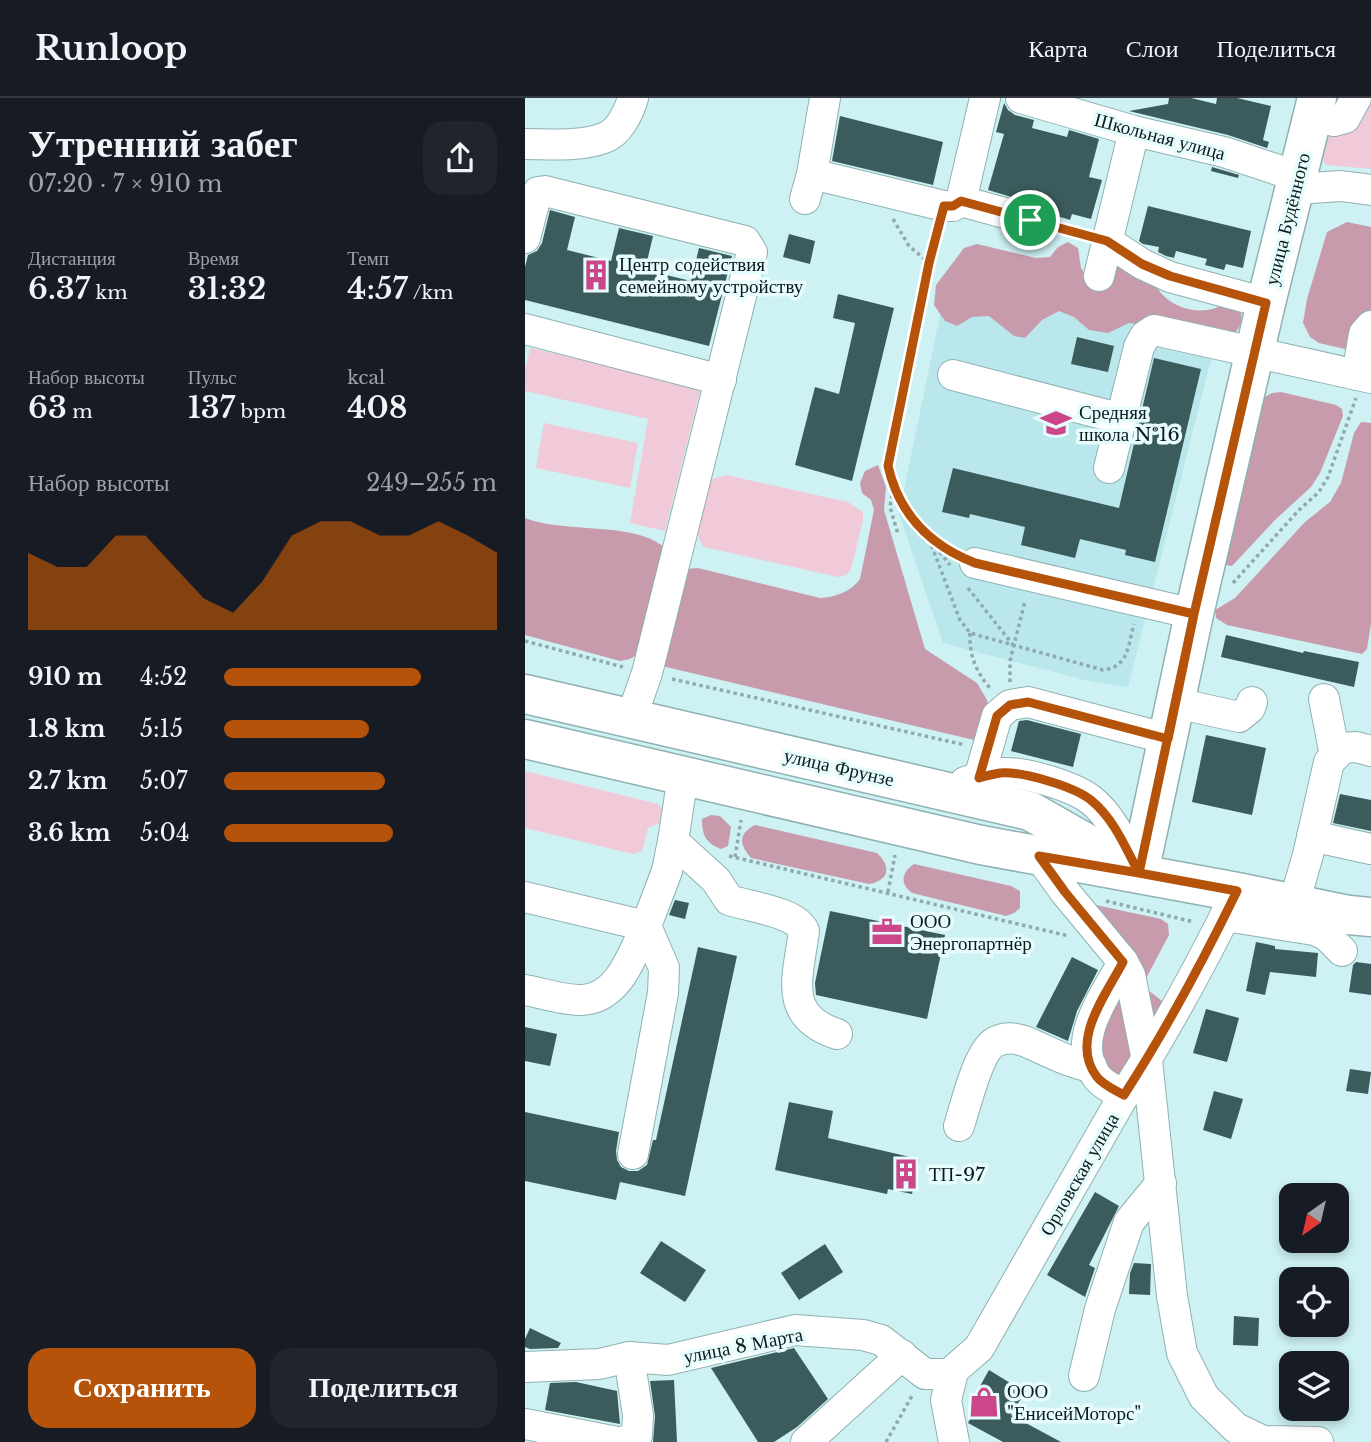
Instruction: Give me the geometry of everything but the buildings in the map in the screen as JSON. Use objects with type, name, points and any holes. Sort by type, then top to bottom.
[{"type":"main road","name":"улица Будённого","points":[[1139,873],[1194,614],[1266,303],[1315,107]]},
{"type":"main road","name":"улица Фрунзе","points":[[525,694],[631,719],[970,773],[1030,811],[1139,873],[1227,912],[1294,903],[1371,917]]},
{"type":"main road","name":"улица Фрунзе","points":[[525,739],[981,845],[1139,873]]},
{"type":"lane","points":[[525,144],[570,144],[606,138],[628,114],[633,98]]},
{"type":"lane","points":[[825,98],[808,186],[888,193],[1030,220]]},
{"type":"lane","points":[[952,204],[985,98]]},
{"type":"lane","name":"Школьная улица","points":[[1021,98],[1134,131],[1224,152],[1297,183]]},
{"type":"lane","points":[[1315,107],[1334,121],[1345,118],[1356,98]]},
{"type":"lane","points":[[1099,276],[1134,131]]},
{"type":"lane","points":[[1297,183],[1371,190]]},
{"type":"lane","points":[[525,238],[536,196],[538,192],[545,191],[745,241],[752,251],[647,673],[631,719]]},
{"type":"lane","points":[[1107,241],[1142,264],[1170,276],[1266,303]]},
{"type":"lane","points":[[1109,468],[1139,347],[1145,336],[1154,330],[1364,377],[1364,334],[1371,326]]},
{"type":"lane","points":[[525,329],[721,380]]},
{"type":"lane","points":[[953,375],[1122,419]]},
{"type":"lane","points":[[963,571],[1031,576],[1194,614]]},
{"type":"lane","points":[[1324,699],[1335,755]]},
{"type":"lane","points":[[970,773],[997,716],[1010,705],[1028,702],[1168,739]]},
{"type":"lane","points":[[1176,703],[1239,717],[1250,708],[1252,702]]},
{"type":"lane","points":[[1294,903],[1301,885],[1329,762],[1343,748],[1356,747],[1371,751]]},
{"type":"lane","points":[[525,990],[579,1000],[597,998],[609,992],[628,963],[646,926],[667,871],[683,776]]},
{"type":"lane","points":[[1312,836],[1371,849]]},
{"type":"lane","points":[[673,841],[716,880],[729,900],[789,916],[801,923],[804,931],[797,986],[801,1009],[818,1028],[837,1034]]},
{"type":"lane","points":[[1039,856],[1130,975],[1147,1060],[1172,1296],[1182,1353],[1204,1397],[1236,1428],[1263,1441],[1318,1442]]},
{"type":"lane","points":[[525,897],[646,926]]},
{"type":"lane","points":[[1227,912],[1314,930],[1326,935],[1342,951]]},
{"type":"lane","name":"Орловская улица","points":[[937,1374],[979,1348],[1124,1095],[1147,1060],[1227,912]]},
{"type":"lane","points":[[633,1154],[663,993],[664,968],[646,926]]},
{"type":"lane","points":[[1116,954],[1091,1025],[1086,1053],[1097,1077],[1124,1095]]},
{"type":"lane","points":[[959,1126],[980,1065],[992,1043],[1011,1037],[1073,1064],[1092,1067]]},
{"type":"lane","points":[[1084,1376],[1100,1309],[1129,1222],[1161,1183]]},
{"type":"lane","name":"улица 8 Марта","points":[[525,1367],[599,1364],[629,1357],[667,1360],[796,1330],[863,1335],[881,1340],[937,1374]]},
{"type":"lane","points":[[806,1442],[902,1355]]},
{"type":"lane","points":[[624,1442],[637,1434],[638,1415],[629,1357]]},
{"type":"lane","points":[[937,1374],[952,1376],[946,1400],[954,1442]]},
{"type":"lane","points":[[525,1424],[617,1442]]},
{"type":"path","points":[[888,193],[888,202],[897,228],[909,246],[929,263]]},
{"type":"path","points":[[898,534],[891,507],[893,487],[888,466],[929,263],[952,204]]},
{"type":"path","points":[[1030,220],[1107,241]]},
{"type":"path","points":[[1232,585],[1289,519],[1319,492],[1338,452],[1364,377]]},
{"type":"path","points":[[893,487],[918,526],[963,571]]},
{"type":"path","points":[[928,537],[952,554],[1013,645]]},
{"type":"path","points":[[928,537],[960,620],[970,633],[1103,670],[1115,669],[1125,657],[1140,601]]},
{"type":"path","points":[[1010,661],[1031,576]]},
{"type":"path","points":[[970,633],[969,650],[979,676]]},
{"type":"path","points":[[525,641],[647,673],[970,773]]},
{"type":"path","points":[[735,858],[742,817]]},
{"type":"path","points":[[888,892],[896,853]]},
{"type":"path","points":[[722,854],[888,892],[1116,954]]},
{"type":"path","points":[[1065,892],[1227,912]]},
{"type":"path","points":[[886,1442],[937,1374]]},
{"type":"shaded area","points":[[1365,98],[1371,98],[1371,169],[1326,165],[1319,153],[1325,138]]},
{"type":"shaded area","points":[[1347,222],[1371,227],[1371,355],[1319,343],[1310,337],[1303,323],[1307,299],[1327,232]]},
{"type":"shaded area","points":[[1068,242],[1078,248],[1081,268],[1090,282],[1113,257],[1147,277],[1165,297],[1179,306],[1203,310],[1226,303],[1239,307],[1241,321],[1238,328],[1230,339],[1129,323],[1108,333],[1089,330],[1074,317],[1059,311],[1042,320],[1025,338],[1014,336],[989,316],[972,317],[957,326],[945,321],[934,305],[936,285],[964,248],[977,244],[1036,258],[1050,257],[1058,247]]},
{"type":"shaded area","name":"Средняя школа №16","points":[[950,267],[1215,344],[1128,687],[1092,682],[943,643],[899,514]]},
{"type":"shaded area","points":[[530,348],[701,387],[665,531],[630,523],[648,419],[525,391],[525,370]]},
{"type":"shaded area","points":[[1281,392],[1336,405],[1342,409],[1343,416],[1320,473],[1311,487],[1275,520],[1232,566],[1226,565],[1223,560],[1263,398]]},
{"type":"shaded area","points":[[1361,422],[1371,423],[1371,624],[1367,649],[1362,654],[1227,625],[1216,618],[1215,610],[1235,598],[1305,522],[1330,502],[1341,483],[1354,433]]},
{"type":"shaded area","points":[[544,423],[638,443],[630,488],[536,468]]},
{"type":"shaded area","points":[[878,465],[886,487],[884,510],[925,649],[977,683],[987,700],[991,715],[984,736],[974,740],[662,666],[686,569],[698,568],[820,598],[842,593],[856,584],[860,579],[874,510],[871,500],[862,493],[860,483],[865,471]]},
{"type":"shaded area","points":[[726,475],[848,502],[863,512],[851,569],[846,575],[838,577],[704,547],[700,541],[698,525],[708,484],[712,479]]},
{"type":"shaded area","points":[[525,518],[559,526],[633,533],[663,546],[664,563],[638,654],[620,661],[525,635]]},
{"type":"shaded area","points":[[525,771],[658,804],[664,812],[663,822],[648,828],[642,851],[633,854],[525,828]]},
{"type":"shaded area","points":[[711,815],[720,816],[731,827],[728,846],[721,849],[708,841],[704,834],[702,819]]},
{"type":"shaded area","points":[[755,825],[877,853],[885,863],[886,872],[881,879],[869,884],[751,858],[742,840],[749,828]]},
{"type":"shaded area","points":[[914,864],[1011,886],[1020,891],[1020,908],[1006,916],[912,893],[905,885],[904,878],[907,870]]},
{"type":"shaded area","points":[[1091,904],[1161,919],[1168,924],[1169,935],[1144,982],[1144,987],[1162,1001],[1154,1027]]},
{"type":"shaded area","points":[[1118,988],[1137,1048],[1124,1080],[1100,1071],[1098,1031]]},
{"type":"place","name":"Центр содействия семейному устройству","points":[[596,275]]},
{"type":"place","name":"Средняя школа №16","points":[[1056,423]]},
{"type":"place","name":"ООО Энергопартнёр","points":[[887,932]]},
{"type":"place","name":"ТП-97","points":[[906,1174]]},
{"type":"place","name":"ООО \"ЕнисейМоторс\"","points":[[984,1402]]},
{"type":"route","points":[[1030,220],[961,201],[953,206],[944,206],[931,251],[888,466],[893,487],[918,526],[928,537],[952,554],[975,563],[1194,614],[1168,739],[1028,702],[1010,705],[997,716],[979,778],[1002,773],[1026,776],[1075,790],[1093,801],[1117,832],[1139,873],[1237,891],[1147,1060],[1124,1095],[1097,1077],[1086,1053],[1091,1025],[1123,962],[1039,856],[1139,873],[1176,703],[1194,614],[1266,303],[1170,276],[1142,264],[1107,241],[1030,220]]}]
